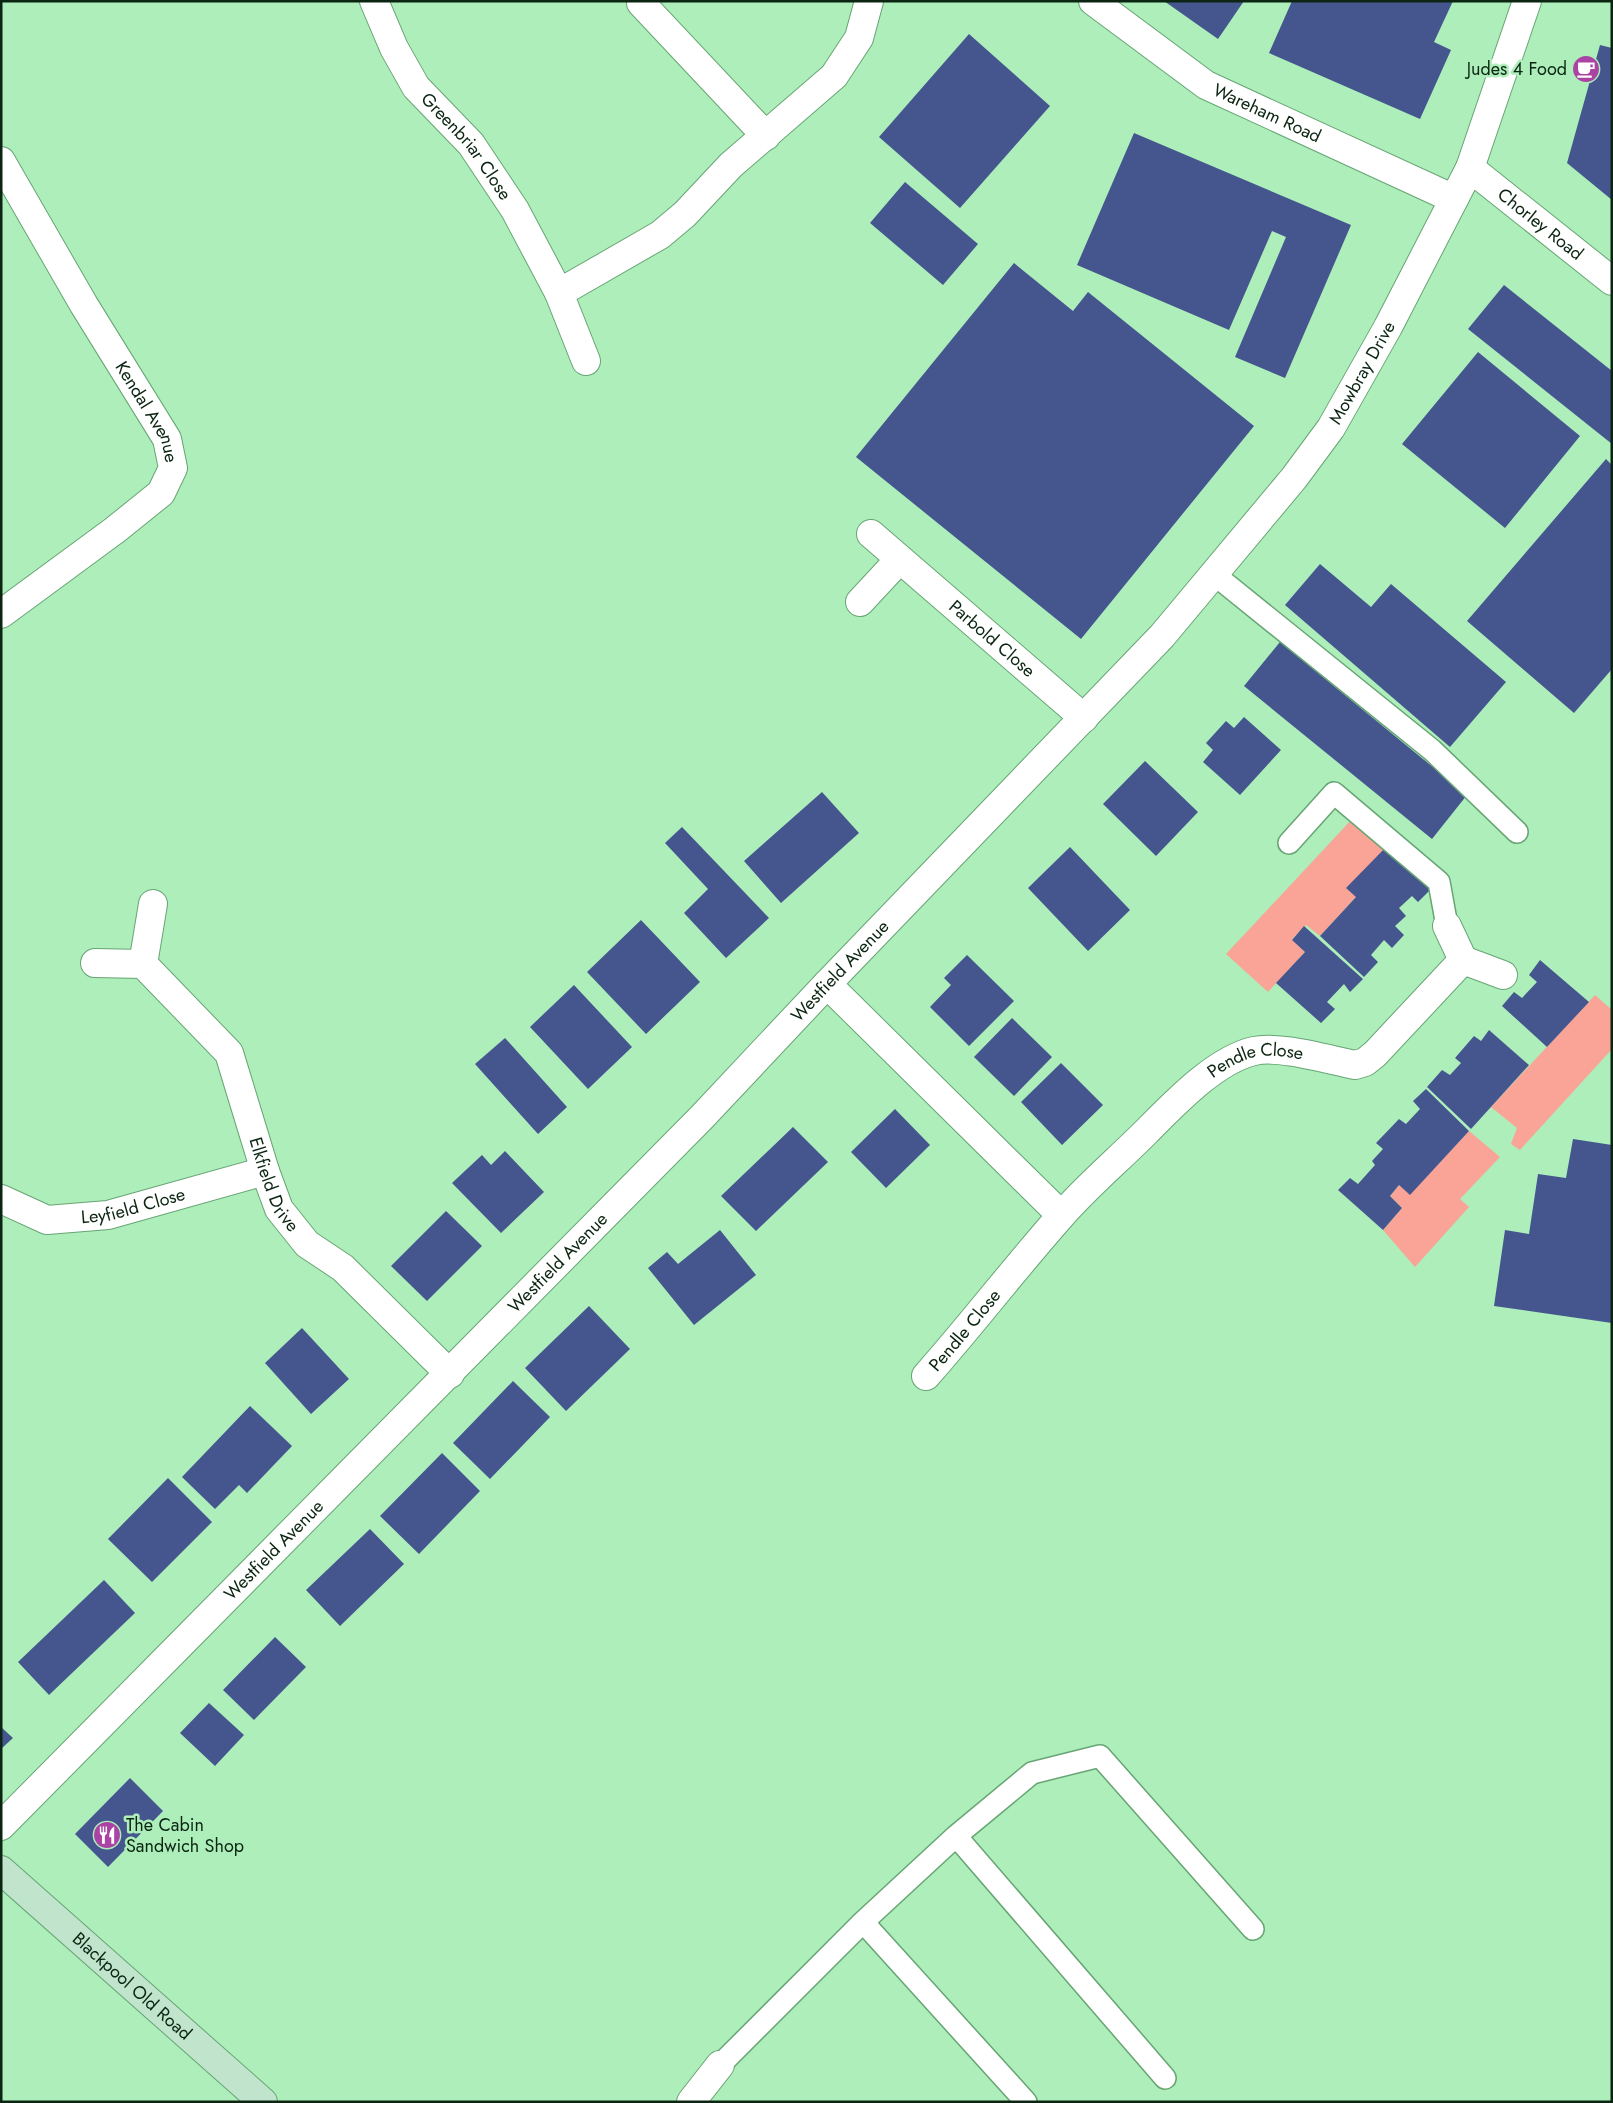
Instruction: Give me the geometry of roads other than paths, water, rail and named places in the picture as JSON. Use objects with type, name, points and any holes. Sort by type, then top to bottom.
[{"type":"main road","name":"Blackpool Old Road","points":[[1,1870],[263,2102]]},
{"type":"street","name":"Greenbriar Close","points":[[374,1],[394,48],[416,87],[471,144],[514,210],[559,293],[586,361]]},
{"type":"street","points":[[559,293],[660,235],[685,214],[731,166],[834,76],[859,38],[869,1]]},
{"type":"street","name":"Wareham Road","points":[[1093,1],[1206,85],[1454,200]]},
{"type":"street","name":"Mowbray Drive","points":[[1109,692],[1162,636],[1215,575],[1294,478],[1330,428],[1388,327],[1470,168],[1528,1]]},
{"type":"street","points":[[640,3],[766,136]]},
{"type":"street","name":"Kendal Avenue","points":[[1,161],[84,305],[167,439],[173,468],[162,493],[1,614]]},
{"type":"street","name":"Chorley Road","points":[[1470,168],[1612,281]]},
{"type":"street","name":"Parbold Close","points":[[871,534],[1084,718]]},
{"type":"street","points":[[860,602],[899,560]]},
{"type":"street","name":"Westfield Avenue","points":[[1,1826],[702,1117],[827,984],[1109,692]]},
{"type":"street","points":[[95,963],[143,964],[153,904]]},
{"type":"street","points":[[1447,926],[1463,960],[1503,975]]},
{"type":"street","name":"Pendle Close","points":[[926,1376],[976,1319],[1061,1215],[1166,1112],[1206,1078],[1235,1058],[1256,1050],[1280,1050],[1355,1065],[1365,1062],[1375,1054],[1463,960]]},
{"type":"street","name":"Elkfield Drive","points":[[143,964],[229,1053],[265,1171],[279,1209],[307,1244],[343,1268],[450,1374]]},
{"type":"street","points":[[827,984],[1061,1215]]},
{"type":"street","name":"Leyfield Close","points":[[1,1199],[47,1220],[108,1214],[265,1171]]},
{"type":"street","points":[[692,2102],[720,2065]]},
{"type":"lane","points":[[1215,575],[1432,750],[1517,832]]},
{"type":"lane","points":[[1289,843],[1334,793],[1439,882],[1447,926]]},
{"type":"lane","points":[[720,2065],[863,1922],[956,1836],[1032,1773],[1100,1756],[1253,1929]]},
{"type":"lane","points":[[956,1836],[1165,2078]]},
{"type":"lane","points":[[863,1922],[1026,2102]]},
{"type":"place","name":"Judes 4 Food","points":[[1586,69]]},
{"type":"place","name":"The Cabin Sandwich Shop","points":[[107,1835]]}]
